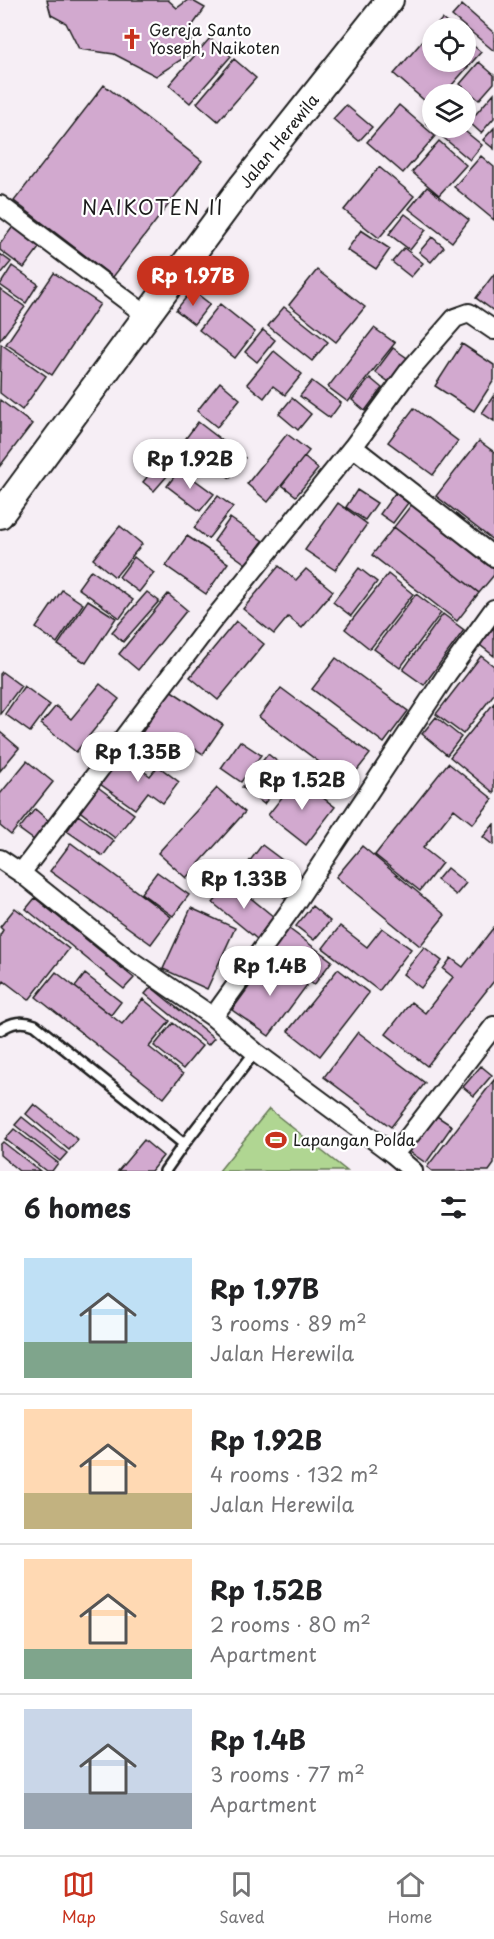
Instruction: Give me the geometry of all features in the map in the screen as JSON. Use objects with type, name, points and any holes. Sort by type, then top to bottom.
[{"type":"main road","name":"Jalan Herewila","points":[[0,515],[243,185],[390,0]]},
{"type":"street","points":[[0,206],[146,315]]},
{"type":"street","points":[[21,873],[209,625],[353,447],[408,372],[454,318],[469,313],[494,330]]},
{"type":"street","points":[[353,447],[494,557]]},
{"type":"street","points":[[213,1017],[294,905],[447,674],[494,609]]},
{"type":"street","points":[[0,859],[21,873],[127,958],[213,1017],[255,1052],[413,1171]]},
{"type":"street","points":[[393,1154],[494,1026]]},
{"type":"lane","points":[[0,1030],[18,1022],[35,1025],[184,1144]]},
{"type":"lane","points":[[165,1171],[255,1052]]},
{"type":"green space","name":"Lapangan Polda","points":[[269,1109],[347,1171],[219,1171]]},
{"type":"building","name":"Gereja Santo Yoseph, Naikoten","points":[[47,0],[168,0],[177,8],[191,0],[205,8],[190,29],[193,52],[156,76],[114,54],[79,49],[66,23],[51,15]]},
{"type":"building","points":[[462,5],[494,33],[494,51],[476,36],[476,18],[452,16]]},
{"type":"building","points":[[210,38],[231,56],[190,103],[169,85]]},
{"type":"building","points":[[422,42],[422,72],[463,72],[453,84],[422,84],[422,98],[394,74]]},
{"type":"building","points":[[476,48],[481,52],[476,58]]},
{"type":"building","points":[[234,59],[256,78],[218,121],[197,103]]},
{"type":"building","points":[[479,62],[494,75],[494,83],[479,100],[476,97],[476,84],[460,84],[470,72],[476,72],[476,65]]},
{"type":"building","points":[[104,85],[202,161],[113,277],[14,201]]},
{"type":"building","points":[[494,93],[494,118],[481,133],[476,128],[476,114]]},
{"type":"building","points":[[346,105],[372,127],[359,141],[333,119]]},
{"type":"building","points":[[399,105],[422,125],[422,138],[433,138],[403,173],[367,142]]},
{"type":"building","points":[[494,128],[494,149],[483,140]]},
{"type":"building","points":[[444,138],[473,138],[482,145],[470,160]]},
{"type":"building","points":[[439,141],[466,165],[439,195],[412,172]]},
{"type":"building","points":[[481,156],[494,167],[494,220],[454,187]]},
{"type":"building","points":[[379,167],[414,196],[379,238],[344,210]]},
{"type":"building","points":[[427,187],[469,220],[452,242],[409,209]]},
{"type":"building","points":[[405,214],[426,230],[410,250],[389,234]]},
{"type":"building","points":[[15,224],[42,244],[24,268],[0,250],[0,244]]},
{"type":"building","points":[[361,230],[390,249],[376,269],[347,250]]},
{"type":"building","points":[[432,237],[444,247],[431,262],[419,252]]},
{"type":"building","points":[[404,248],[423,263],[411,277],[392,262]]},
{"type":"building","points":[[0,254],[11,262],[0,275]]},
{"type":"building","points":[[12,266],[38,284],[26,303],[0,285]]},
{"type":"building","points":[[317,270],[365,307],[336,342],[289,305]]},
{"type":"building","points":[[54,273],[100,304],[52,375],[6,344]]},
{"type":"building","points":[[494,274],[494,311],[476,298]]},
{"type":"building","points":[[0,289],[25,307],[0,340]]},
{"type":"building","points":[[192,290],[210,304],[194,324],[176,310]]},
{"type":"building","points":[[220,304],[255,332],[235,358],[199,330]]},
{"type":"building","points":[[284,307],[328,342],[312,361],[268,326]]},
{"type":"building","points":[[374,328],[395,343],[348,402],[328,387]]},
{"type":"building","points":[[263,330],[275,340],[257,362],[245,352]]},
{"type":"building","points":[[1,344],[46,376],[22,410],[0,393]]},
{"type":"building","points":[[462,344],[494,365],[494,380],[474,411],[435,386]]},
{"type":"building","points":[[393,348],[410,360],[392,384],[375,372]]},
{"type":"building","points":[[274,351],[302,374],[285,395],[273,386],[264,398],[247,384]]},
{"type":"building","points":[[370,378],[382,388],[365,411],[352,400]]},
{"type":"building","points":[[312,381],[341,403],[330,418],[300,396]]},
{"type":"building","points":[[220,382],[240,399],[217,427],[197,411]]},
{"type":"building","points":[[494,395],[494,421],[482,413]]},
{"type":"building","points":[[292,398],[311,414],[298,430],[279,414]]},
{"type":"building","points":[[0,400],[32,424],[0,466]]},
{"type":"building","points":[[414,408],[458,441],[433,475],[388,442]]},
{"type":"building","points":[[198,422],[245,458],[230,478],[183,442]]},
{"type":"building","points":[[287,434],[309,451],[268,502],[247,484]]},
{"type":"building","points":[[479,441],[494,452],[494,541],[436,496]]},
{"type":"building","points":[[169,451],[181,460],[154,491],[143,482]]},
{"type":"building","points":[[304,457],[318,469],[296,496],[282,485]]},
{"type":"building","points":[[180,469],[214,494],[200,511],[167,486]]},
{"type":"building","points":[[357,490],[377,503],[365,520],[346,507]]},
{"type":"building","points":[[395,493],[408,503],[393,523],[380,514]]},
{"type":"building","points":[[218,496],[233,507],[208,539],[194,528]]},
{"type":"building","points":[[338,503],[367,524],[335,570],[305,550]]},
{"type":"building","points":[[412,504],[494,568],[494,575],[479,593],[394,527]]},
{"type":"building","points":[[230,518],[263,541],[246,564],[214,541]]},
{"type":"building","points":[[120,526],[142,544],[115,577],[93,559]]},
{"type":"building","points":[[394,527],[479,593],[457,621],[372,555]]},
{"type":"building","points":[[187,536],[228,563],[206,594],[166,566]]},
{"type":"building","points":[[134,557],[154,573],[139,592],[119,577]]},
{"type":"building","points":[[279,566],[296,580],[306,569],[333,591],[302,628],[288,617],[274,634],[243,609]]},
{"type":"building","points":[[359,568],[377,582],[351,616],[333,602]]},
{"type":"building","points":[[91,570],[133,600],[120,618],[78,588]]},
{"type":"building","points":[[388,574],[413,594],[370,649],[345,629]]},
{"type":"building","points":[[62,590],[83,604],[57,643],[36,628]]},
{"type":"building","points":[[147,592],[159,601],[123,642],[112,632]]},
{"type":"building","points":[[168,594],[187,610],[138,670],[119,654]]},
{"type":"building","points":[[416,594],[441,613],[400,668],[374,649]]},
{"type":"building","points":[[88,600],[116,618],[86,663],[58,645]]},
{"type":"building","points":[[443,614],[464,630],[424,685],[403,670]]},
{"type":"building","points":[[236,621],[264,644],[218,700],[190,677]]},
{"type":"building","points":[[494,627],[494,656],[480,645]]},
{"type":"building","points":[[481,656],[494,666],[494,694],[463,734],[436,714]]},
{"type":"building","points":[[336,658],[408,711],[384,743],[312,689]]},
{"type":"building","points":[[2,672],[21,686],[0,714],[0,674]]},
{"type":"building","points":[[100,684],[119,699],[76,752],[41,724],[56,706],[71,719]]},
{"type":"building","points":[[24,686],[50,705],[30,732],[5,714]]},
{"type":"building","points":[[281,688],[370,754],[347,783],[259,717]]},
{"type":"building","points":[[170,690],[223,725],[203,754],[183,741],[167,763],[136,742]]},
{"type":"building","points":[[494,703],[494,793],[450,757]]},
{"type":"building","points":[[436,717],[461,737],[447,755],[422,734]]},
{"type":"building","points":[[0,732],[19,748],[0,771]]},
{"type":"building","points":[[240,741],[261,755],[241,782],[221,768]]},
{"type":"building","points":[[268,754],[289,771],[264,804],[242,787]]},
{"type":"building","points":[[122,755],[150,776],[158,766],[179,782],[163,803],[148,792],[135,809],[100,784]]},
{"type":"building","points":[[27,761],[53,782],[11,835],[0,826],[0,794]]},
{"type":"building","points":[[448,763],[493,799],[473,824],[454,809],[423,848],[442,863],[420,891],[375,855]]},
{"type":"building","points":[[297,778],[335,807],[306,845],[268,815]]},
{"type":"building","points":[[95,785],[134,814],[115,838],[77,809]]},
{"type":"building","points":[[217,788],[245,812],[186,878],[158,853]]},
{"type":"building","points":[[35,809],[49,821],[34,840],[19,829]]},
{"type":"building","points":[[78,815],[114,841],[103,856],[67,831]]},
{"type":"building","points":[[494,824],[494,844],[493,845],[483,837]]},
{"type":"building","points":[[71,843],[171,917],[151,944],[50,871]]},
{"type":"building","points":[[262,845],[302,875],[285,898],[245,867]]},
{"type":"building","points":[[362,846],[445,915],[420,946],[336,877]]},
{"type":"building","points":[[447,868],[466,883],[456,895],[437,880]]},
{"type":"building","points":[[157,872],[189,895],[173,916],[141,893]]},
{"type":"building","points":[[231,882],[274,917],[257,939],[213,903]]},
{"type":"building","points":[[35,898],[134,978],[124,989],[26,909]]},
{"type":"building","points":[[312,906],[330,921],[314,940],[296,926]]},
{"type":"building","points":[[15,908],[69,949],[29,1000],[4,981],[0,987],[0,935],[3,930],[0,927]]},
{"type":"building","points":[[191,908],[235,928],[207,989],[163,969]]},
{"type":"building","points":[[340,926],[367,947],[382,928],[411,949],[379,991],[323,948]]},
{"type":"building","points":[[494,927],[494,981],[427,1066],[386,1034],[411,1002],[425,1013],[453,977],[443,969],[451,958],[463,967]]},
{"type":"building","points":[[288,928],[332,961],[314,985],[270,952]]},
{"type":"building","points":[[424,947],[442,961],[421,988],[403,974]]},
{"type":"building","points":[[270,958],[307,985],[269,1036],[232,1010]]},
{"type":"building","points":[[338,969],[369,993],[320,1056],[288,1031]]},
{"type":"building","points":[[56,972],[122,1024],[143,999],[170,1021],[149,1047],[183,1074],[164,1098],[36,997]]},
{"type":"building","points":[[85,974],[121,1002],[111,1015],[75,987]]},
{"type":"building","points":[[151,987],[214,1038],[208,1045],[145,994]]},
{"type":"building","points":[[173,1023],[202,1046],[183,1069],[154,1046]]},
{"type":"building","points":[[358,1032],[425,1083],[391,1127],[324,1077]]},
{"type":"building","points":[[481,1066],[492,1075],[474,1096],[463,1087]]},
{"type":"building","points":[[494,1080],[494,1164],[489,1171],[432,1171],[427,1167]]},
{"type":"building","points":[[34,1104],[78,1140],[69,1150],[26,1114]]},
{"type":"building","points":[[435,1115],[452,1126],[426,1163],[410,1152]]},
{"type":"building","points":[[22,1117],[67,1153],[60,1161],[15,1125]]},
{"type":"building","points":[[14,1129],[58,1163],[52,1171],[46,1171],[5,1139]]},
{"type":"building","points":[[144,1140],[163,1156],[151,1171],[118,1171]]},
{"type":"building","points":[[3,1142],[40,1171],[19,1171],[0,1155],[0,1145]]},
{"type":"place","name":"Gereja Santo Yoseph, Naikoten","points":[[132,39]]},
{"type":"place","name":"Lapangan Polda","points":[[276,1140]]},
{"type":"district","name":"NAIKOTEN II","points":[[153,208]]}]
